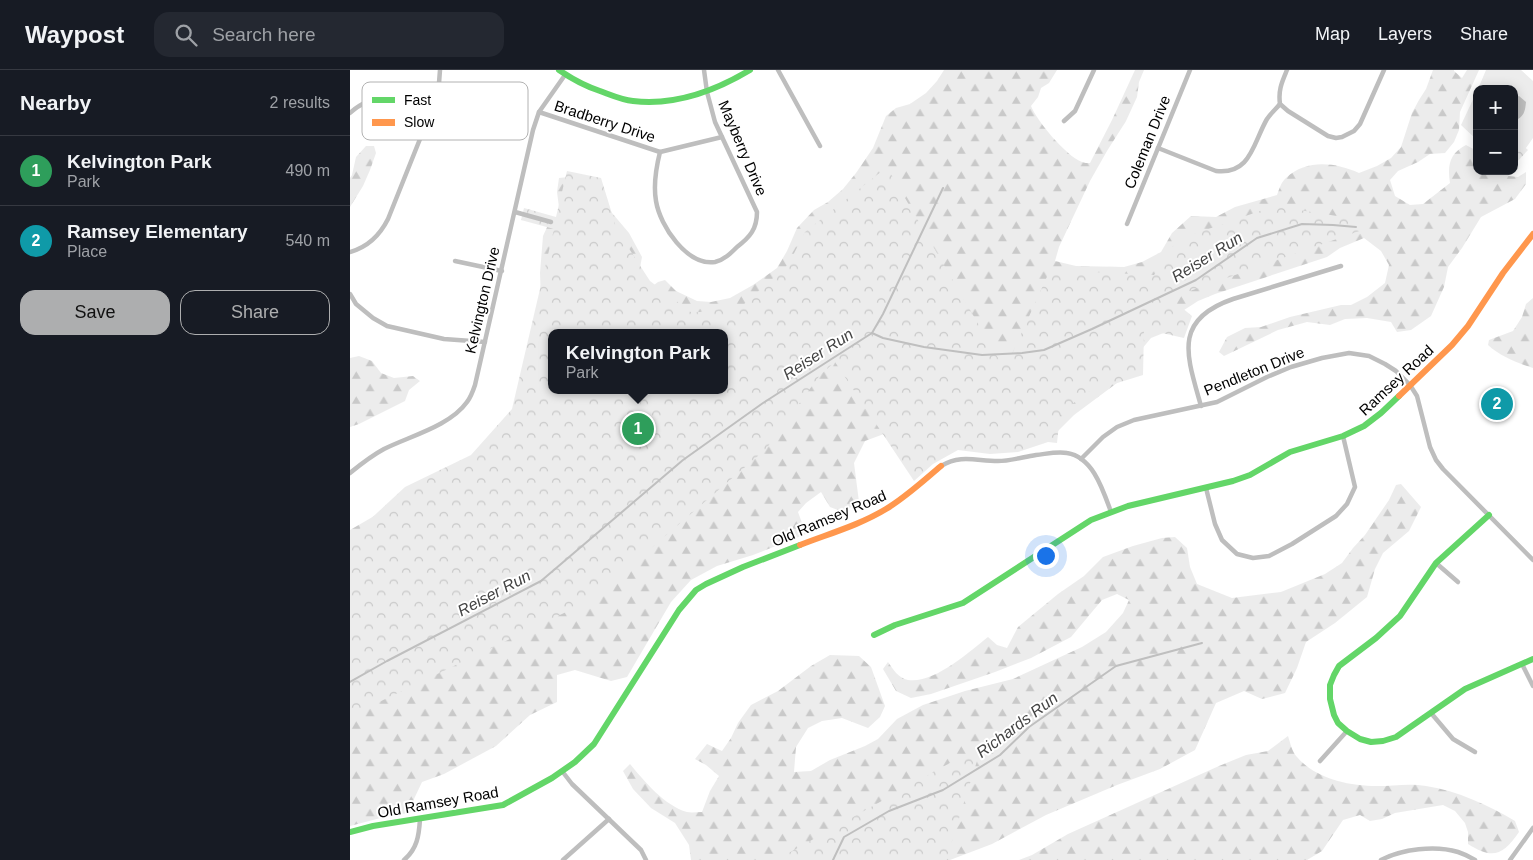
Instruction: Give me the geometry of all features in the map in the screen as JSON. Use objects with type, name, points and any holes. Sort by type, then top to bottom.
[{"type":"street","points":[[559,70],[579,84],[632,101],[672,101],[707,92],[737,79],[750,70]]},
{"type":"street","name":"Mayberry Drive","points":[[660,152],[655,171],[654,192],[659,215],[664,226],[691,256],[700,261],[717,262],[725,258],[747,240],[754,230],[757,212],[715,122],[707,92],[704,70]]},
{"type":"street","points":[[778,70],[820,146]]},
{"type":"street","points":[[1064,121],[1075,111],[1094,70]]},
{"type":"street","name":"Coleman Drive","points":[[1127,224],[1190,70]]},
{"type":"street","points":[[1158,148],[1216,171],[1225,172],[1244,164],[1268,117],[1280,104],[1280,86],[1287,70]]},
{"type":"street","points":[[1280,104],[1328,136],[1342,137],[1354,131],[1360,124],[1384,70]]},
{"type":"street","name":"Kelvington Drive","points":[[350,473],[371,456],[447,420],[459,412],[467,402],[476,385],[533,130],[539,112],[565,75]]},
{"type":"street","points":[[350,112],[362,104]]},
{"type":"street","name":"Bradberry Drive","points":[[539,112],[660,152],[722,137]]},
{"type":"street","points":[[350,252],[368,244],[384,228],[420,140]]},
{"type":"street","points":[[515,212],[550,222]]},
{"type":"street","name":"Ramsey Road","points":[[1112,512],[1136,504],[1233,481],[1250,475],[1290,452],[1343,436],[1364,426],[1381,413],[1452,345],[1468,326],[1503,272],[1533,234]]},
{"type":"street","points":[[455,261],[502,271]]},
{"type":"street","points":[[1201,406],[1190,369],[1188,350],[1195,325],[1204,313],[1217,305],[1234,299],[1340,266]]},
{"type":"street","points":[[350,294],[356,304],[373,318],[387,326],[444,339],[485,342]]},
{"type":"street","points":[[350,308],[356,304]]},
{"type":"street","name":"Pendleton Drive","points":[[1082,459],[1103,436],[1117,427],[1134,420],[1217,402],[1267,377],[1291,367],[1322,358],[1349,353],[1369,356],[1396,371],[1410,385]]},
{"type":"street","points":[[1410,385],[1417,396],[1430,447],[1436,460],[1533,560]]},
{"type":"street","points":[[1206,488],[1215,524],[1222,540],[1237,554],[1253,558],[1269,556],[1336,516],[1347,504],[1354,487],[1343,436]]},
{"type":"street","name":"Old Ramsey Road","points":[[350,832],[373,826],[504,805],[521,797],[562,771],[584,755],[594,744],[679,610],[696,590],[743,567],[885,510],[905,497],[941,466],[950,461],[958,459],[998,461],[1064,452],[1074,454],[1082,459]]},
{"type":"street","points":[[874,635],[885,628],[950,609],[963,603],[1079,527],[1112,512],[1092,470],[1082,459]]},
{"type":"street","points":[[1489,515],[1436,563],[1400,616],[1376,638],[1339,666],[1330,686],[1330,699],[1334,715],[1338,723],[1360,739],[1372,742],[1383,741],[1396,737],[1465,690],[1533,659]]},
{"type":"street","points":[[1436,563],[1458,582]]},
{"type":"street","points":[[1522,664],[1533,686]]},
{"type":"street","points":[[1431,713],[1453,740],[1475,752]]},
{"type":"street","points":[[1320,761],[1348,731]]},
{"type":"street","points":[[562,771],[572,784],[641,850],[646,860]]},
{"type":"street","points":[[404,860],[411,854],[416,845],[420,819]]},
{"type":"street","points":[[563,860],[609,819]]},
{"type":"street","points":[[1510,860],[1533,828]]},
{"type":"street","points":[[1381,860],[1405,852],[1432,848],[1456,852],[1476,860]]},
{"type":"green space","points":[[944,70],[1057,70],[1049,83],[1041,88],[1038,97],[1031,106],[1060,146],[1075,158],[1090,163],[1135,70],[1144,70],[1139,82],[1137,97],[1126,121],[1090,181],[1059,247],[1055,261],[1076,266],[1124,267],[1142,262],[1161,252],[1172,233],[1191,216],[1216,217],[1235,207],[1277,195],[1284,180],[1302,168],[1321,164],[1340,166],[1359,173],[1377,166],[1391,158],[1401,147],[1412,113],[1426,89],[1433,70],[1454,70],[1462,78],[1467,70],[1479,70],[1460,112],[1459,130],[1454,142],[1445,153],[1430,154],[1398,171],[1390,180],[1395,196],[1410,205],[1423,204],[1450,183],[1449,171],[1451,160],[1456,152],[1466,145],[1473,149],[1473,175],[1508,175],[1518,177],[1526,172],[1526,184],[1515,199],[1481,217],[1448,267],[1444,287],[1431,316],[1411,330],[1397,332],[1391,322],[1367,318],[1345,319],[1330,325],[1307,322],[1278,330],[1224,356],[1219,352],[1227,337],[1245,328],[1261,327],[1290,317],[1341,305],[1351,305],[1367,297],[1385,283],[1389,265],[1381,251],[1364,238],[1340,248],[1327,257],[1198,301],[1181,312],[1176,328],[1151,338],[1141,350],[1125,377],[1074,415],[1054,435],[892,431],[865,441],[854,463],[859,502],[843,512],[830,507],[821,492],[806,503],[798,512],[806,534],[753,555],[717,566],[691,580],[671,602],[627,677],[611,681],[575,670],[557,675],[557,702],[530,715],[496,746],[444,774],[422,782],[410,813],[392,815],[350,826],[350,530],[395,504],[428,502],[513,416],[541,301],[540,273],[543,236],[548,225],[562,230],[557,192],[559,178],[569,177],[596,194],[629,233],[642,257],[638,278],[650,288],[658,282],[665,280],[676,291],[697,301],[711,302],[730,298],[777,268],[797,228],[814,210],[828,202],[843,189],[856,173],[873,148],[886,116],[896,108],[910,104],[926,93]]},
{"type":"green space","points":[[1486,70],[1521,70],[1533,81],[1533,138],[1518,159],[1518,85],[1480,85]]},
{"type":"green space","points":[[1473,100],[1473,136],[1461,125]]},
{"type":"green space","points":[[1518,141],[1528,150],[1518,161]]},
{"type":"green space","points":[[366,146],[374,146],[376,153],[363,186],[350,207],[350,178],[356,157]]},
{"type":"green space","points":[[887,167],[998,358],[1012,354],[1050,270],[1154,275],[1177,240],[1274,206],[1362,220],[1365,229],[1170,298],[1192,316],[1184,338],[1144,329],[1143,375],[1085,393],[1060,415],[1057,443],[1048,442],[1018,452],[990,454],[958,450],[933,464],[914,481],[835,362],[820,375],[766,449],[591,600],[350,716],[350,538],[405,487],[471,455],[512,409],[554,229],[521,220],[524,208],[556,217],[567,171],[601,178],[617,230],[650,281],[692,313],[742,306],[788,265],[805,232]]},
{"type":"green space","points":[[1533,298],[1533,368],[1509,359],[1488,345],[1489,340],[1513,331],[1522,317],[1526,304]]},
{"type":"green space","points":[[359,356],[372,361],[381,373],[394,378],[413,376],[420,381],[409,390],[405,401],[350,427],[350,358]]},
{"type":"green space","points":[[1401,484],[1421,507],[1409,531],[1383,553],[1375,569],[1367,597],[1335,623],[1306,642],[1297,668],[1285,693],[1262,699],[1244,691],[1216,703],[1195,750],[1160,769],[1046,815],[992,844],[950,860],[691,860],[689,845],[675,823],[651,808],[633,789],[623,771],[630,764],[663,799],[687,812],[702,812],[710,791],[719,776],[695,759],[707,744],[722,751],[751,705],[778,691],[811,666],[830,655],[859,656],[871,667],[885,706],[880,717],[868,728],[842,718],[822,721],[808,728],[796,747],[794,772],[811,771],[830,760],[865,746],[878,739],[897,719],[923,705],[965,691],[1013,679],[1082,647],[1106,632],[1123,613],[1129,600],[1117,594],[1102,600],[1071,637],[1031,658],[931,694],[911,698],[896,691],[883,669],[888,662],[901,677],[908,680],[918,680],[929,677],[951,666],[988,637],[997,645],[1007,648],[1018,627],[1058,594],[1084,576],[1103,557],[1133,546],[1162,538],[1175,537],[1187,548],[1190,567],[1197,584],[1232,598],[1281,592],[1325,574],[1342,563],[1365,535],[1389,500],[1396,485]]},
{"type":"green space","points":[[1288,736],[1292,750],[1297,757],[1305,765],[1323,776],[1355,785],[1420,785],[1450,791],[1494,809],[1515,821],[1519,832],[1508,846],[1497,853],[1484,852],[1468,844],[1468,832],[1465,823],[1455,811],[1443,805],[1395,813],[1382,819],[1370,821],[1360,815],[1343,820],[1322,851],[1307,860],[1019,860],[1032,855],[1068,834],[1219,766],[1246,755],[1268,751]]},
{"type":"green space","points":[[982,745],[946,860],[776,860]]},
{"type":"shaded area","points":[[1518,96],[1526,102],[1523,114],[1518,118]]},
{"type":"waterway","name":"Reiser Run","points":[[350,682],[541,581],[683,460],[763,403],[872,333],[883,314],[943,188]]},
{"type":"waterway","name":"Reiser Run","points":[[872,333],[883,338],[924,347],[982,355],[1044,350],[1196,280],[1257,238],[1302,224],[1356,227]]},
{"type":"waterway","name":"Richards Run","points":[[833,860],[844,837],[889,811],[943,790],[1000,755],[1029,727],[1116,666],[1202,643]]},
{"type":"traffic: fast","points":[[559,70],[584,85],[612,96],[649,102],[679,99],[694,95],[737,78],[750,70]]},
{"type":"traffic: fast","points":[[874,635],[895,625],[963,603],[1091,520],[1128,506],[1233,481],[1250,475],[1290,452],[1343,436],[1364,426],[1399,396]]},
{"type":"traffic: fast","points":[[1489,515],[1436,563],[1400,616],[1376,638],[1339,666],[1330,685],[1330,699],[1334,715],[1338,723],[1360,739],[1371,742],[1383,741],[1396,737],[1465,689],[1533,659]]},
{"type":"traffic: fast","points":[[350,832],[373,826],[503,805],[552,778],[575,762],[594,744],[679,610],[696,590],[743,567],[800,545]]},
{"type":"traffic: slow","points":[[1399,396],[1452,345],[1468,326],[1503,273],[1533,234]]},
{"type":"traffic: slow","points":[[800,545],[855,525],[876,515],[914,489],[941,466]]},
{"type":"place","name":"Ramsey Elementary","points":[[1497,404]]},
{"type":"place","name":"Kelvington Park","points":[[638,429]]}]
